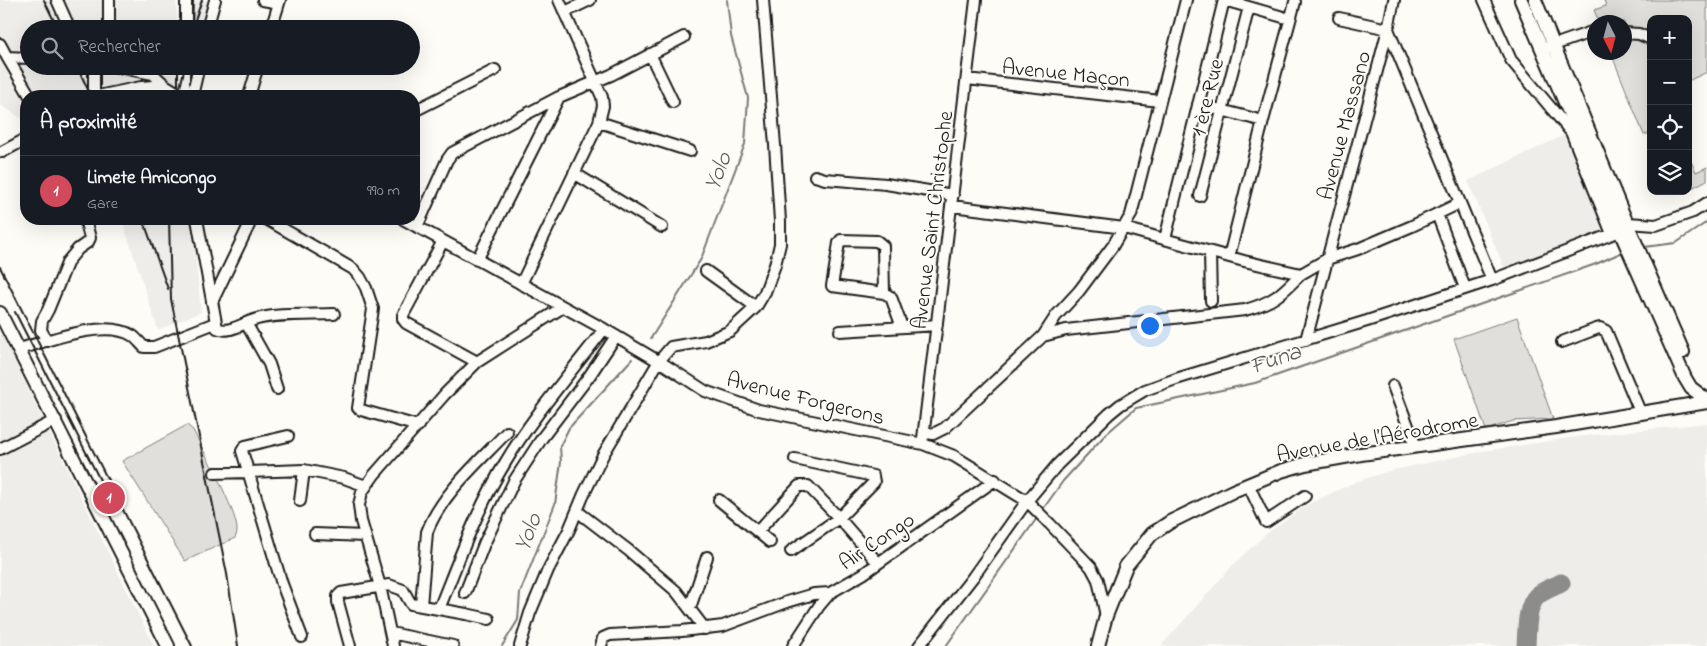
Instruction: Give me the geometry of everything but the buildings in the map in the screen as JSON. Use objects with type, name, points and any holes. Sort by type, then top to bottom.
[{"type":"main road","points":[[1521,0],[1548,47]]},
{"type":"main road","points":[[1535,0],[1548,47],[1623,233],[1635,252],[1689,381],[1707,401]]},
{"type":"main road","points":[[0,313],[56,420],[168,646]]},
{"type":"main road","points":[[1689,381],[1707,392]]},
{"type":"main road","points":[[1688,405],[1689,381]]},
{"type":"main road","points":[[1674,408],[1680,402],[1689,381]]},
{"type":"main road","name":"Avenue de l’Aérodrome","points":[[1098,646],[1106,616],[1126,566],[1152,534],[1170,522],[1248,484],[1305,464],[1641,414],[1707,401]]},
{"type":"street","points":[[57,0],[66,20]]},
{"type":"street","points":[[109,0],[109,20]]},
{"type":"street","points":[[186,0],[186,20]]},
{"type":"street","points":[[209,20],[215,0]]},
{"type":"street","points":[[262,0],[280,2],[274,20]]},
{"type":"street","points":[[521,284],[598,122],[603,106],[596,80],[559,0]]},
{"type":"street","points":[[565,12],[590,0]]},
{"type":"street","points":[[520,646],[536,596],[569,530],[584,494],[604,455],[659,361],[671,347],[706,341],[730,330],[756,307],[765,292],[772,274],[780,244],[775,145],[762,0]]},
{"type":"street","name":"Avenue Saint Christophe","points":[[923,444],[976,0]]},
{"type":"street","points":[[924,432],[933,434],[944,428],[1042,336],[1056,316],[1090,276],[1124,228],[1131,216],[1186,0]]},
{"type":"street","points":[[1165,239],[1224,0],[1290,19]]},
{"type":"street","name":"Avenue Massano","points":[[1306,340],[1394,0]]},
{"type":"street","points":[[1484,0],[1511,60],[1571,132],[1623,233]]},
{"type":"street","points":[[1229,257],[1295,2]]},
{"type":"street","name":"1 ère Rue","points":[[1200,196],[1248,7]]},
{"type":"street","points":[[1339,18],[1388,29],[1492,280]]},
{"type":"street","points":[[1548,47],[1587,33]]},
{"type":"street","points":[[1632,34],[1639,34],[1647,38]]},
{"type":"street","points":[[420,219],[446,160],[452,153],[559,97],[611,75],[684,37]]},
{"type":"street","points":[[0,44],[27,90]]},
{"type":"street","points":[[650,54],[673,102]]},
{"type":"street","points":[[7,56],[20,57]]},
{"type":"street","points":[[420,108],[495,70]]},
{"type":"street","points":[[94,75],[94,90]]},
{"type":"street","points":[[154,75],[173,90]]},
{"type":"street","points":[[183,90],[184,75]]},
{"type":"street","points":[[193,90],[196,75]]},
{"type":"street","points":[[251,90],[255,75]]},
{"type":"street","name":"Avenue Maçon","points":[[967,79],[1160,101]]},
{"type":"street","points":[[127,90],[165,85]]},
{"type":"street","points":[[478,260],[559,97]]},
{"type":"street","points":[[1198,104],[1263,121]]},
{"type":"street","points":[[598,122],[690,151]]},
{"type":"street","points":[[2,152],[20,142]]},
{"type":"street","points":[[574,173],[662,227]]},
{"type":"street","points":[[815,176],[825,179],[886,184],[952,201],[1124,228],[1229,257],[1301,274]]},
{"type":"street","points":[[1042,336],[1066,330],[1246,310],[1260,306],[1279,296],[1301,274],[1327,259],[1358,249],[1460,203]]},
{"type":"street","points":[[920,646],[1031,504],[1057,465],[1109,414],[1145,390],[1492,280],[1623,233],[1693,212],[1707,203]]},
{"type":"street","points":[[1437,214],[1465,288]]},
{"type":"street","points":[[47,341],[41,330],[42,321],[68,261],[78,248],[88,242],[90,238],[87,225]]},
{"type":"street","points":[[199,225],[217,328],[221,330],[246,324],[255,319],[334,314]]},
{"type":"street","points":[[212,302],[249,225]]},
{"type":"street","points":[[276,225],[353,269],[366,288],[373,309],[358,408],[418,426]]},
{"type":"street","name":"Avenue Forgerons","points":[[417,226],[604,329],[659,361],[704,391],[759,410],[923,444],[954,456],[1031,504],[1091,567],[1098,580],[1106,616]]},
{"type":"street","points":[[884,293],[883,246],[877,241],[841,240],[832,286],[884,293],[891,297],[902,327]]},
{"type":"street","points":[[443,241],[403,315],[403,319],[406,323],[477,362]]},
{"type":"street","points":[[1210,252],[1211,301]]},
{"type":"street","points":[[706,272],[756,307]]},
{"type":"street","points":[[393,646],[380,586],[364,536],[359,505],[366,486],[445,394],[477,362],[563,307]]},
{"type":"street","points":[[19,349],[86,330],[112,329],[132,335],[144,346],[154,347],[215,323]]},
{"type":"street","points":[[246,324],[269,364],[277,389]]},
{"type":"street","points":[[840,331],[938,325]]},
{"type":"street","points":[[1562,342],[1600,328],[1606,331],[1641,414]]},
{"type":"street","points":[[440,609],[483,502],[506,461],[528,428],[604,329]]},
{"type":"street","points":[[465,593],[484,544],[514,481],[542,438],[590,375],[616,336]]},
{"type":"street","points":[[1394,386],[1416,447]]},
{"type":"street","points":[[0,448],[56,420]]},
{"type":"street","points":[[421,606],[427,532],[430,524],[436,512],[453,490],[507,432]]},
{"type":"street","points":[[288,436],[245,446],[242,451],[282,584],[302,636]]},
{"type":"street","points":[[791,551],[839,518],[874,482],[873,476],[795,459]]},
{"type":"street","points":[[215,473],[304,470],[344,478],[366,486]]},
{"type":"street","points":[[300,502],[304,470]]},
{"type":"street","name":"Air Congo","points":[[793,646],[830,593],[878,563],[995,480]]},
{"type":"street","points":[[1248,484],[1266,522],[1305,496]]},
{"type":"street","points":[[758,531],[801,485],[808,486],[878,563]]},
{"type":"street","points":[[719,500],[770,542]]},
{"type":"street","points":[[577,512],[628,550],[676,591],[705,629]]},
{"type":"street","points":[[315,534],[364,536]]},
{"type":"street","points":[[690,608],[707,557]]},
{"type":"street","points":[[350,646],[338,602],[338,596],[341,593],[389,585],[403,590],[411,604],[488,619]]},
{"type":"street","points":[[601,646],[603,638],[610,635],[705,629],[723,626],[814,594],[830,593]]},
{"type":"street","points":[[390,633],[449,646]]},
{"type":"shaded area","points":[[0,0],[176,0],[177,20],[20,20],[20,75],[180,75],[181,90],[20,90],[20,117],[0,105]]},
{"type":"shaded area","points":[[188,0],[211,0],[204,20],[189,20]]},
{"type":"shaded area","points":[[1604,0],[1707,0],[1707,72],[1692,79],[1692,15],[1647,15],[1647,134],[1644,135],[1614,60],[1632,60],[1632,15],[1596,15],[1594,10],[1606,6]]},
{"type":"shaded area","points":[[1571,132],[1612,234],[1505,270],[1468,181]]},
{"type":"shaded area","points":[[1692,164],[1696,172],[1707,167],[1707,180],[1692,188]]},
{"type":"shaded area","points":[[124,225],[193,225],[201,312],[158,330]]},
{"type":"shaded area","points":[[1517,317],[1553,419],[1513,421],[1486,430],[1454,339]]},
{"type":"shaded area","points":[[0,331],[154,646],[0,646]]},
{"type":"shaded area","points":[[1707,423],[1707,646],[1161,646],[1233,565],[1266,534],[1305,506],[1355,482],[1389,471],[1484,451],[1576,437]]},
{"type":"shaded area","points":[[187,425],[193,430],[219,480],[232,509],[237,533],[235,538],[185,561],[122,461]]},
{"type":"waterway","name":"Yolo","points":[[651,338],[701,259],[745,144],[748,98],[731,36],[727,0]]},
{"type":"waterway","name":"Funa","points":[[1644,247],[1676,243],[1707,222]]},
{"type":"waterway","name":"Funa","points":[[1041,512],[1063,481],[1106,434],[1136,408],[1255,383],[1596,264],[1625,251]]},
{"type":"waterway","name":"Yolo","points":[[502,646],[518,620],[520,593],[555,504],[561,462],[560,446],[569,428],[632,359]]},
{"type":"waterway","name":"Funa","points":[[946,646],[1037,518]]},
{"type":"taxiway","points":[[1526,646],[1528,620],[1533,601],[1542,592],[1561,583]]},
{"type":"railway","points":[[44,0],[54,20]]},
{"type":"railway","points":[[192,20],[193,0]]},
{"type":"railway","points":[[195,20],[202,0]]},
{"type":"railway","points":[[81,75],[88,90]]},
{"type":"railway","points":[[179,90],[183,75]]},
{"type":"railway","points":[[145,225],[168,289]]},
{"type":"railway","points":[[169,225],[171,299],[227,574],[238,646]]},
{"type":"railway","points":[[0,267],[192,646]]},
{"type":"railway","points":[[15,312],[104,488]]},
{"type":"place","name":"Limete Amicongo","points":[[109,498]]}]
